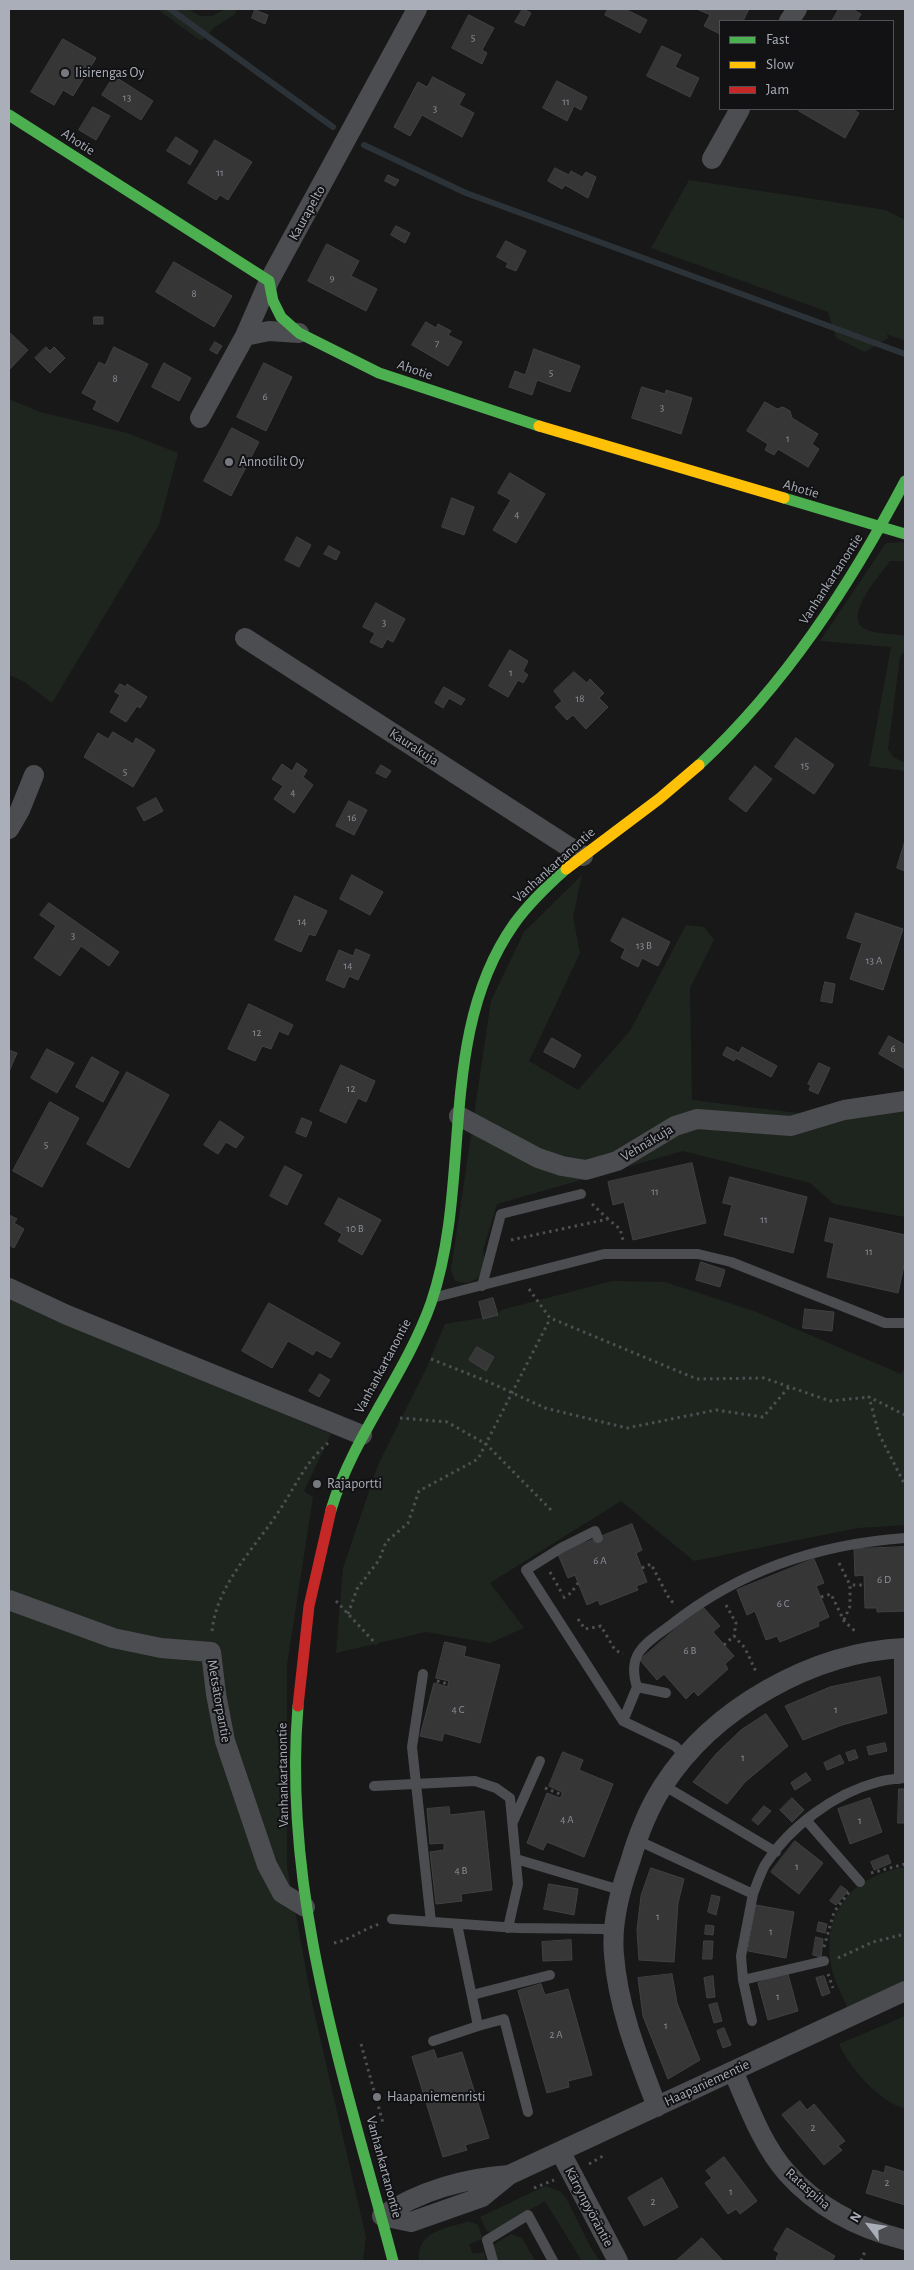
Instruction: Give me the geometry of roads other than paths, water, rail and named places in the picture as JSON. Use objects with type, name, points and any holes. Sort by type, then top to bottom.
[{"type":"street","name":"Kaurapelto","points":[[200,418],[245,336],[269,281],[417,9]]},
{"type":"street","points":[[790,20],[797,9]]},
{"type":"street","points":[[712,159],[739,110]]},
{"type":"street","name":"Ahotie","points":[[9,115],[269,281],[273,301],[281,317],[299,333],[379,374],[516,420],[905,534]]},
{"type":"street","points":[[245,336],[269,331],[299,333]]},
{"type":"street","name":"Vanhankartanontie","points":[[393,2261],[315,1963],[305,1907],[297,1822],[296,1748],[300,1661],[312,1584],[323,1536],[353,1432],[402,1366],[425,1320],[440,1276],[450,1215],[463,1067],[478,1000],[496,954],[515,921],[538,896],[583,856],[677,785],[733,731],[780,679],[830,612],[881,527],[905,481]]},
{"type":"street","name":"Kaurakuja","points":[[245,638],[583,856]]},
{"type":"street","points":[[9,829],[20,810],[34,775]]},
{"type":"street","name":"Vehnäkuja","points":[[458,1116],[538,1158],[562,1166],[586,1170],[617,1161],[675,1126],[697,1119],[791,1126],[844,1110],[905,1102]]},
{"type":"street","points":[[9,1288],[67,1315],[353,1432]]},
{"type":"street","name":"Metsätorpantie","points":[[9,1600],[114,1638],[161,1648],[210,1652],[225,1741],[267,1865],[282,1893],[305,1907]]},
{"type":"street","points":[[657,2107],[622,2007],[614,1953],[620,1890],[649,1811],[664,1785],[685,1756],[720,1722],[762,1692],[810,1669],[882,1649],[902,1648]]},
{"type":"street","name":"Haapaniementie","points":[[382,2216],[411,2222],[482,2197],[509,2176],[905,1991]]},
{"type":"street","name":"Rataspiha","points":[[733,2071],[765,2141],[786,2173],[822,2205],[873,2232],[905,2240]]},
{"type":"street","name":"Kärrynpyöräntie","points":[[561,2153],[618,2261]]},
{"type":"lane","points":[[482,1286],[501,1214],[581,1194]]},
{"type":"lane","points":[[432,1298],[604,1254],[698,1254],[731,1262],[885,1322],[905,1324]]},
{"type":"lane","points":[[598,1538],[595,1532],[526,1570],[623,1721],[675,1746],[685,1756]]},
{"type":"lane","points":[[623,1721],[637,1687],[633,1674],[635,1656],[652,1639],[718,1592],[768,1568],[831,1548],[905,1538]]},
{"type":"lane","points":[[752,2021],[742,1980],[741,1956],[753,1894],[765,1866],[786,1839],[839,1797],[878,1782],[902,1778],[902,1648]]},
{"type":"lane","points":[[423,1674],[412,1747],[431,1922]]},
{"type":"lane","points":[[637,1687],[666,1693]]},
{"type":"lane","points":[[513,1823],[540,1761]]},
{"type":"lane","points":[[374,1786],[475,1781],[496,1788],[510,1798],[518,1884],[508,1928]]},
{"type":"lane","points":[[664,1785],[776,1852]]},
{"type":"lane","points":[[807,1821],[860,1882]]},
{"type":"lane","points":[[637,1840],[753,1894]]},
{"type":"lane","points":[[516,1859],[620,1890]]},
{"type":"lane","points":[[392,1919],[508,1928],[615,1931]]},
{"type":"lane","points":[[457,1924],[478,2026]]},
{"type":"lane","points":[[742,1980],[824,1962]]},
{"type":"lane","points":[[472,1995],[550,1975]]},
{"type":"lane","points":[[433,2041],[504,2018],[528,2112]]},
{"type":"lane","points":[[493,2261],[487,2240],[528,2215],[553,2261]]},
{"type":"waterway","points":[[170,9],[333,127]]},
{"type":"waterway","points":[[364,145],[466,193],[905,354]]},
{"type":"place","name":"Iisirengas Oy","points":[[65,73]]},
{"type":"place","name":"Annotilit Oy","points":[[229,462]]},
{"type":"place","name":"Rajaportti","points":[[317,1484]]},
{"type":"place","name":"Haapaniemenristi","points":[[377,2097]]}]
